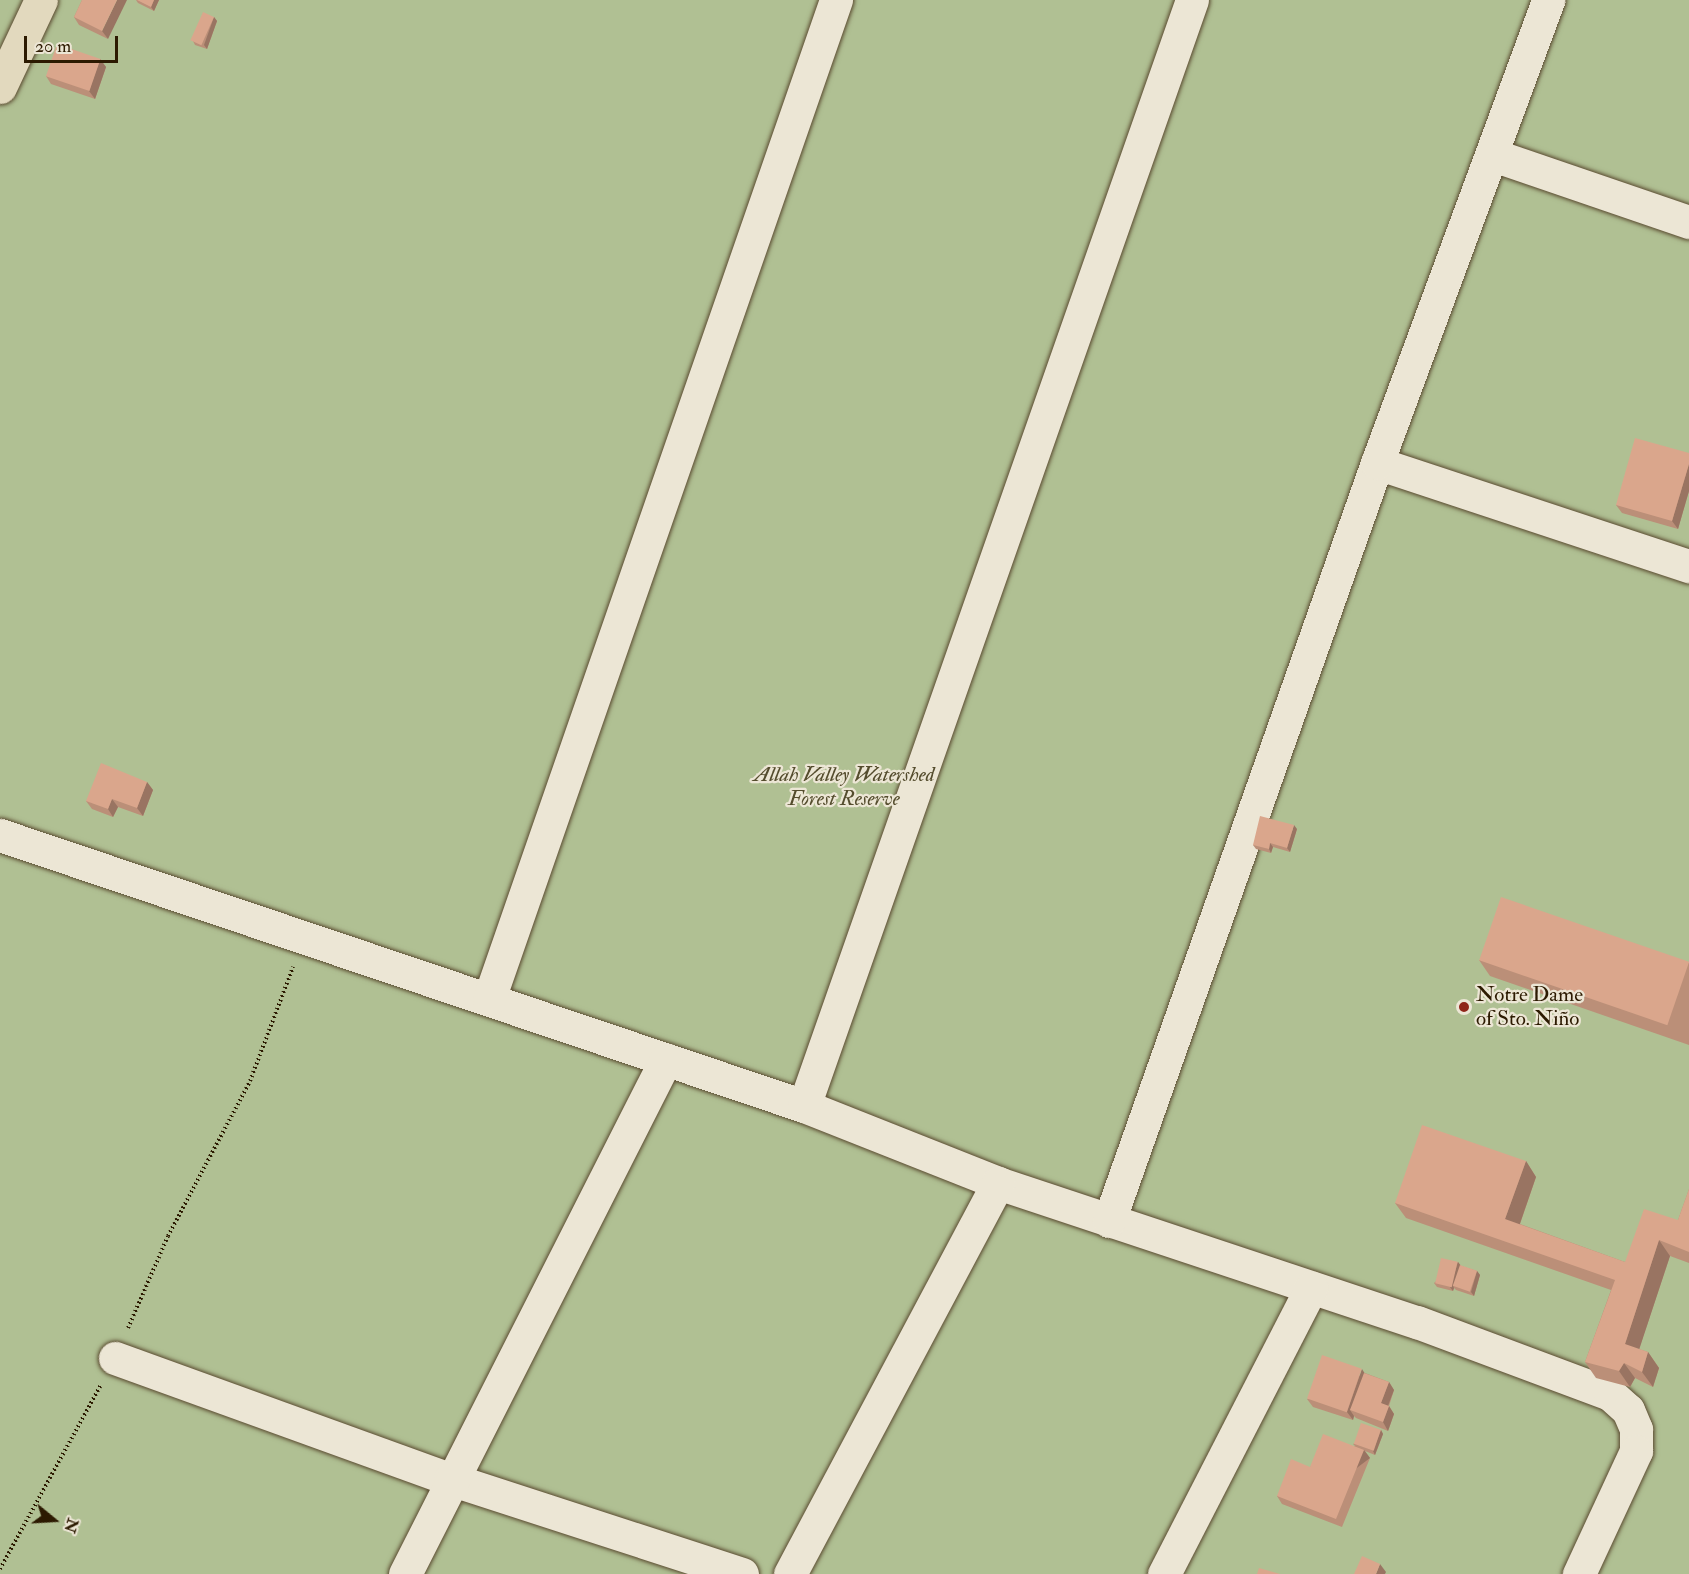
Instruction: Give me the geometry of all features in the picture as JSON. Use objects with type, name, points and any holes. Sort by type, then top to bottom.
[{"type":"main road","points":[[0,87],[41,0]]},
{"type":"street","points":[[489,999],[836,0]]},
{"type":"street","points":[[804,1106],[1192,0]]},
{"type":"street","points":[[1108,1221],[1377,463],[1493,155],[1548,0]]},
{"type":"street","points":[[1493,155],[1689,222]]},
{"type":"street","points":[[1377,463],[1689,566]]},
{"type":"street","points":[[0,835],[804,1106],[998,1183],[1311,1288],[1610,1394],[1628,1410],[1636,1429],[1636,1451],[1579,1574]]},
{"type":"street","points":[[405,1574],[450,1479],[666,1059]]},
{"type":"street","points":[[790,1574],[998,1183]]},
{"type":"street","points":[[1164,1574],[1311,1288]]},
{"type":"street","points":[[115,1358],[450,1479],[742,1574]]},
{"type":"path","points":[[0,1569],[115,1358],[168,1236],[250,1081],[305,936]]},
{"type":"green space","name":"Allah Valley Watershed Forest Reserve","points":[[0,0],[1689,0],[1689,1574],[0,1574]]},
{"type":"building","points":[[82,0],[117,0],[102,31],[74,17]]},
{"type":"building","points":[[137,0],[154,0],[151,7]]},
{"type":"building","points":[[203,12],[214,17],[201,45],[190,40]]},
{"type":"building","points":[[57,44],[100,59],[89,91],[46,76]]},
{"type":"building","points":[[1635,438],[1689,453],[1689,464],[1672,521],[1616,505]]},
{"type":"building","points":[[101,763],[147,782],[137,808],[112,799],[108,809],[86,801]]},
{"type":"building","points":[[1260,816],[1294,825],[1287,848],[1270,843],[1269,849],[1253,845]]},
{"type":"building","points":[[1501,897],[1689,962],[1667,1025],[1479,960]]},
{"type":"building","points":[[1422,1125],[1526,1161],[1505,1219],[1625,1262],[1644,1209],[1678,1220],[1689,1189],[1689,1252],[1659,1240],[1625,1344],[1648,1352],[1642,1372],[1624,1363],[1619,1371],[1585,1362],[1615,1280],[1395,1203]]},
{"type":"building","points":[[1441,1258],[1458,1262],[1452,1287],[1435,1283]]},
{"type":"building","points":[[1460,1265],[1477,1271],[1470,1292],[1453,1286]]},
{"type":"building","points":[[1322,1355],[1362,1369],[1347,1412],[1307,1398]]},
{"type":"building","points":[[1364,1373],[1389,1382],[1381,1403],[1389,1406],[1383,1422],[1350,1410]]},
{"type":"building","points":[[1361,1423],[1381,1430],[1374,1451],[1354,1444]]},
{"type":"building","points":[[1323,1434],[1364,1450],[1336,1519],[1277,1496],[1291,1459],[1310,1467]]},
{"type":"building","points":[[1362,1556],[1380,1564],[1376,1574],[1354,1574]]},
{"type":"building","points":[[1259,1568],[1280,1574],[1257,1574]]},
{"type":"place","name":"Notre Dame of Sto. Niño","points":[[1464,1007]]}]
